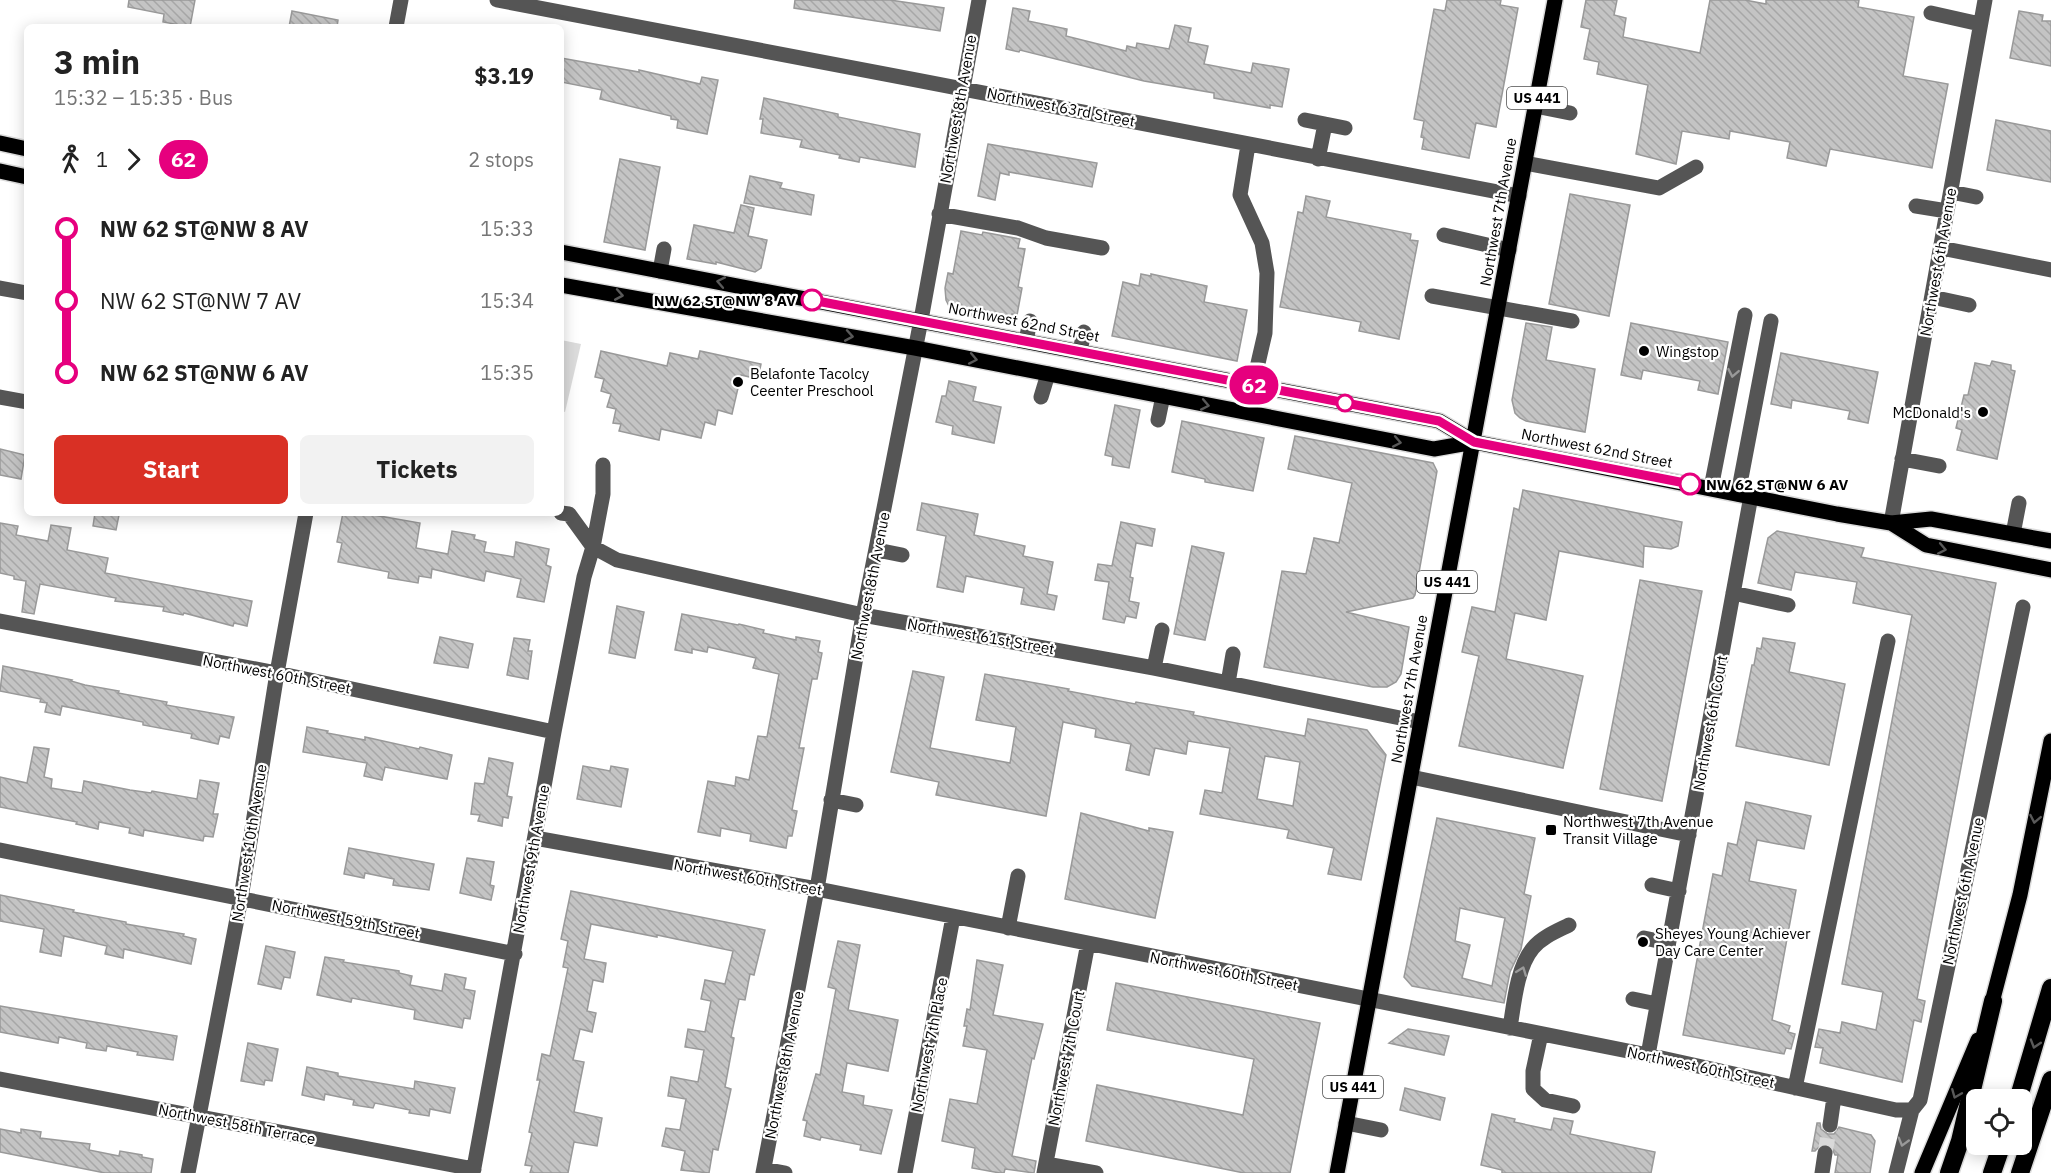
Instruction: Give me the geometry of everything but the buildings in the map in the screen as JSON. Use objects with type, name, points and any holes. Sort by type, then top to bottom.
[{"type":"highway","points":[[2021,1089],[2051,988]]},
{"type":"highway","points":[[1949,1173],[1960,1141],[1993,1001]]},
{"type":"highway","points":[[2020,1173],[2051,1080]]},
{"type":"highway","points":[[1992,1173],[1998,1155]]},
{"type":"main road","name":"Northwest 7th Avenue","points":[[1337,1173],[1555,0]]},
{"type":"main road","points":[[0,143],[24,148]]},
{"type":"main road","points":[[0,171],[24,176]]},
{"type":"main road","name":"Northwest 62nd Street","points":[[564,253],[1439,421],[1474,442],[1744,495],[1891,523],[1931,519],[2051,541]]},
{"type":"main road","name":"Northwest 62nd Street","points":[[564,286],[915,348],[1434,449],[1474,442]]},
{"type":"main road","name":"Northwest 62nd Street","points":[[1891,523],[1926,545],[2051,570]]},
{"type":"main road","points":[[1922,1173],[1993,1001],[2020,895],[2051,741]]},
{"type":"street","points":[[397,24],[401,0]]},
{"type":"street","name":"Northwest 63rd Street","points":[[498,0],[962,87],[1318,159],[1519,196]]},
{"type":"street","name":"Northwest 8th Avenue","points":[[764,1171],[817,889],[863,615],[921,320],[979,0]]},
{"type":"street","name":"Northwest 6th Avenue","points":[[1891,523],[1985,0]]},
{"type":"street","points":[[1931,13],[1980,24]]},
{"type":"street","points":[[1535,106],[1570,113]]},
{"type":"street","points":[[1305,120],[1345,128]]},
{"type":"street","points":[[1318,159],[1325,124]]},
{"type":"street","points":[[1248,145],[1240,195],[1262,243],[1267,273],[1265,333],[1253,385]]},
{"type":"street","points":[[1525,163],[1659,188],[1696,167]]},
{"type":"street","points":[[1951,192],[1976,197]]},
{"type":"street","points":[[1916,206],[1947,211]]},
{"type":"street","points":[[939,214],[1018,228],[1046,238],[1102,248]]},
{"type":"street","points":[[1444,236],[1509,250]]},
{"type":"street","points":[[1941,248],[2051,270]]},
{"type":"street","points":[[660,271],[663,249]]},
{"type":"street","points":[[0,288],[24,292]]},
{"type":"street","points":[[1432,296],[1572,321]]},
{"type":"street","points":[[1932,297],[1969,305]]},
{"type":"street","points":[[1711,488],[1745,315]]},
{"type":"street","points":[[1026,341],[1030,321]]},
{"type":"street","name":"Northwest 6th Court","points":[[1648,1055],[1733,593],[1744,495],[1771,321]]},
{"type":"street","points":[[1080,351],[1084,332]]},
{"type":"street","points":[[1041,397],[1048,374]]},
{"type":"street","points":[[1158,420],[1163,396]]},
{"type":"street","points":[[0,397],[24,401]]},
{"type":"street","points":[[1902,459],[1939,466]]},
{"type":"street","name":"Northwest 9th Avenue","points":[[473,1171],[554,732],[584,577],[593,547],[603,494],[603,465]]},
{"type":"street","points":[[2013,534],[2019,503]]},
{"type":"street","name":"Northwest 61st Street","points":[[564,513],[569,514],[593,547],[617,560],[863,615],[1154,668],[1420,722]]},
{"type":"street","name":"Northwest 10th Avenue","points":[[188,1173],[241,898],[277,673],[305,516]]},
{"type":"street","points":[[877,550],[902,555]]},
{"type":"street","points":[[1733,593],[1788,605]]},
{"type":"street","name":"Northwest 6th Avenue","points":[[1896,1173],[1912,1110],[1920,1100],[2023,607]]},
{"type":"street","name":"Northwest 60th Street","points":[[0,621],[277,673],[554,732]]},
{"type":"street","points":[[1154,668],[1162,630]]},
{"type":"street","points":[[1795,1088],[1888,641]]},
{"type":"street","points":[[1228,683],[1233,654]]},
{"type":"street","points":[[1411,777],[1689,835]]},
{"type":"street","points":[[831,800],[856,805]]},
{"type":"street","name":"Northwest 60th Street","points":[[535,838],[817,889],[1648,1055],[1896,1110],[1912,1110]]},
{"type":"street","name":"Northwest 59th Street","points":[[0,850],[514,954]]},
{"type":"street","points":[[1008,928],[1018,876]]},
{"type":"street","points":[[1652,885],[1679,891]]},
{"type":"street","name":"Northwest 7th Place","points":[[905,1173],[953,917]]},
{"type":"street","points":[[1510,1028],[1520,972],[1533,948],[1569,925]]},
{"type":"street","points":[[1644,938],[1668,943]]},
{"type":"street","name":"Northwest 7th Court","points":[[1045,1168],[1088,944]]},
{"type":"street","points":[[1633,999],[1657,1004]]},
{"type":"street","points":[[1541,1034],[1533,1071],[1533,1089],[1545,1100],[1573,1106]]},
{"type":"street","name":"Northwest 58th Terrace","points":[[0,1079],[473,1171]]},
{"type":"street","points":[[1830,1125],[1834,1097]]},
{"type":"street","points":[[1346,1123],[1381,1130]]},
{"type":"street","points":[[1822,1173],[1825,1153]]},
{"type":"street","points":[[1045,1168],[1096,1173]]},
{"type":"street","points":[[764,1171],[785,1173]]},
{"type":"shaded area","points":[[564,341],[581,344],[564,412]]},
{"type":"tunnel","points":[[1825,1153],[1830,1125]]},
{"type":"bus line","name":"62","points":[[812,300],[1439,421],[1474,442],[1690,484]]},
{"type":"place","name":"NW 62 ST@NW 8 AV","points":[[812,300]]},
{"type":"place","name":"Wingstop","points":[[1644,351]]},
{"type":"place","name":"Belafonte Tacolcy Ceenter Preschool","points":[[738,382]]},
{"type":"place","name":"McDonald's","points":[[1983,412]]},
{"type":"place","name":"NW 62 ST@NW 6 AV","points":[[1690,484]]},
{"type":"place","name":"Northwest 7th Avenue Transit Village","points":[[1551,830]]},
{"type":"place","name":"Sheyes Young Achiever Day Care Center","points":[[1643,942]]}]
